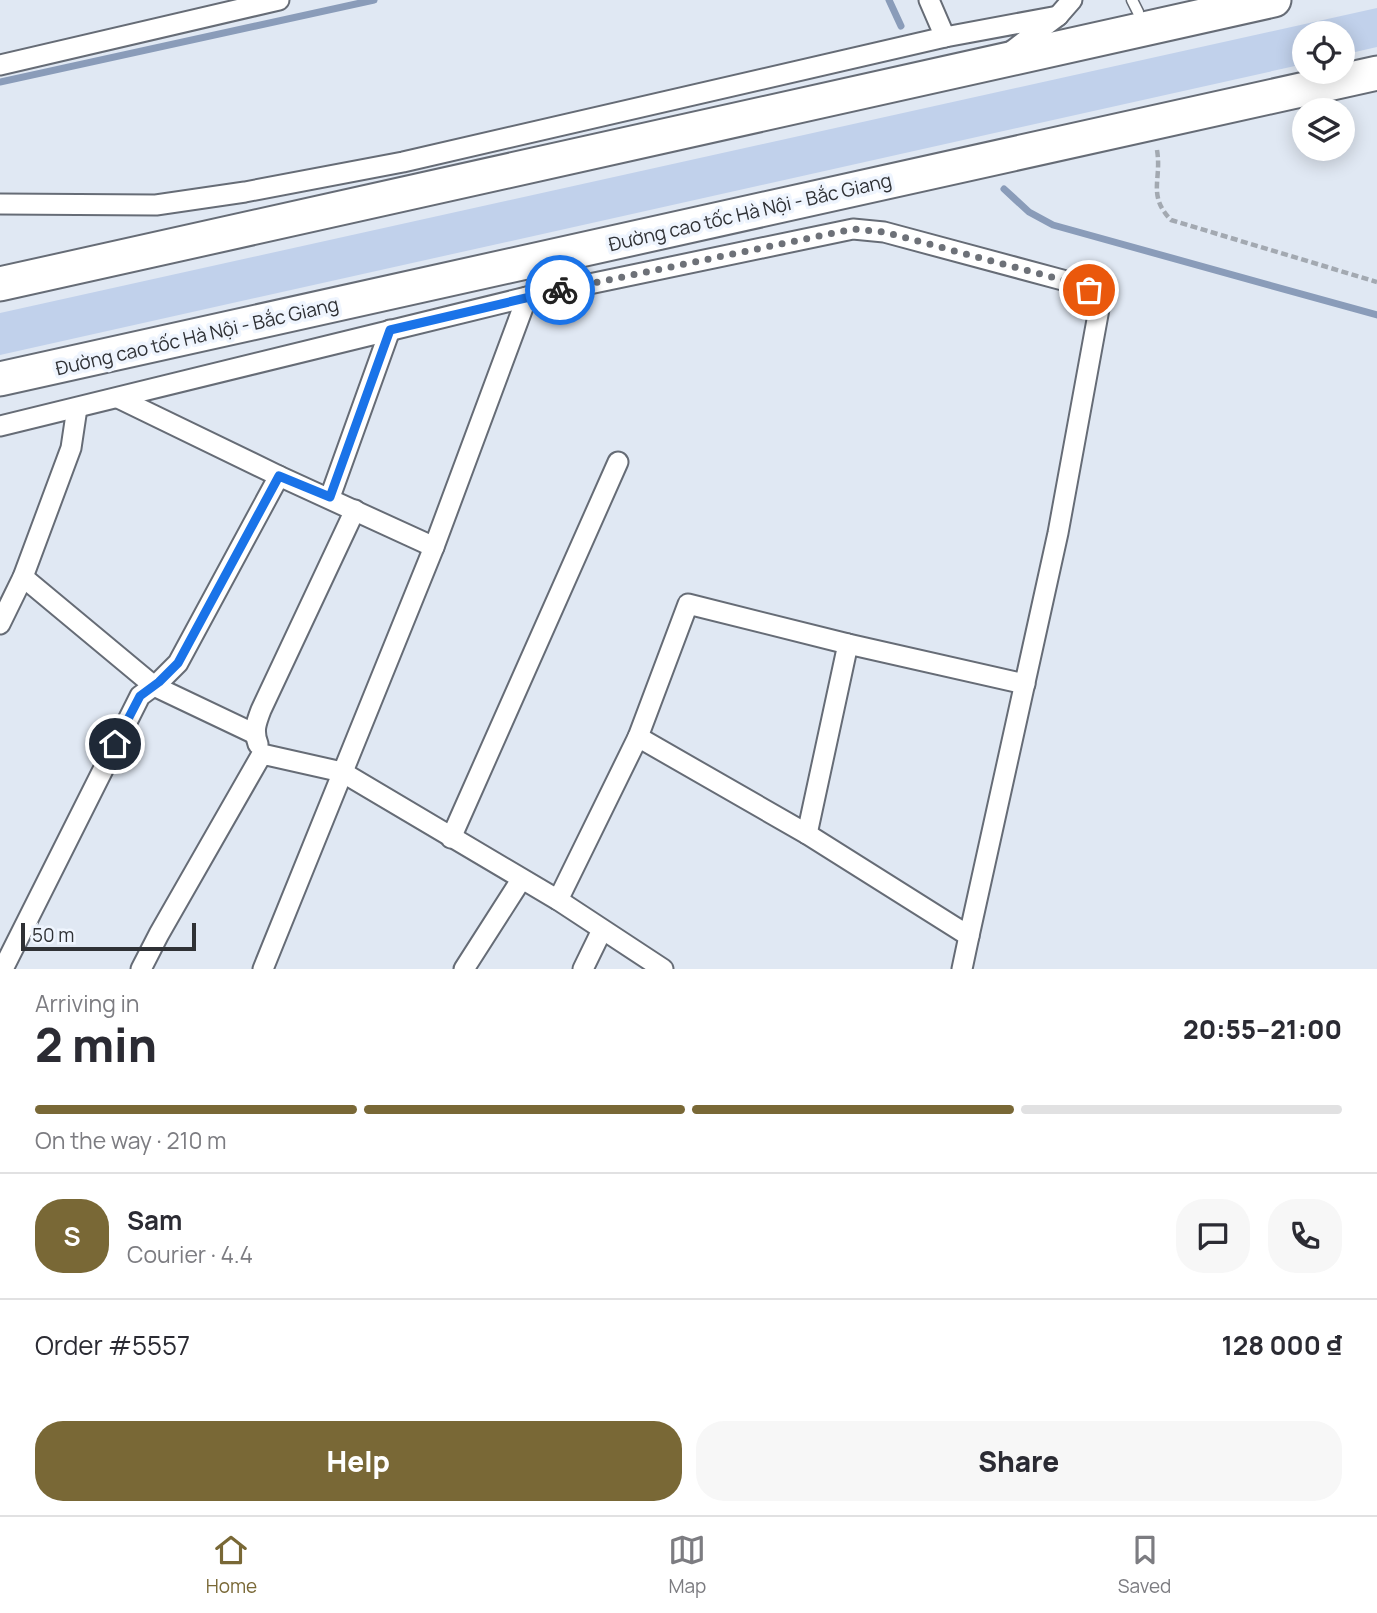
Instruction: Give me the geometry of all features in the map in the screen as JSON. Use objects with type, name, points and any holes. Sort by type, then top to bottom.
[{"type":"highway","points":[[0,284],[1274,0]]},
{"type":"highway","name":"Đường cao tốc Hà Nội - Bắc Giang","points":[[0,379],[1377,73]]},
{"type":"street","points":[[0,65],[279,0]]},
{"type":"street","points":[[929,0],[945,37]]},
{"type":"street","points":[[1013,50],[1058,16],[1072,0]]},
{"type":"street","points":[[0,204],[156,205],[245,192],[403,162],[945,37],[1058,16]]},
{"type":"street","points":[[0,426],[527,297],[853,229],[884,232],[1056,278],[1089,290],[1096,296],[1099,309],[1058,533],[962,969]]},
{"type":"street","points":[[263,969],[434,547],[527,297]]},
{"type":"street","points":[[330,497],[390,330]]},
{"type":"street","points":[[118,398],[434,547]]},
{"type":"street","points":[[0,624],[23,577],[71,448],[77,408]]},
{"type":"street","points":[[451,838],[618,462]]},
{"type":"street","points":[[3,969],[140,696],[178,663],[279,476]]},
{"type":"street","points":[[141,969],[262,754],[255,734],[261,710],[355,510]]},
{"type":"street","points":[[23,577],[154,686],[255,734]]},
{"type":"street","points":[[558,900],[638,737],[688,604],[1025,684]]},
{"type":"street","points":[[807,834],[848,644]]},
{"type":"street","points":[[638,737],[807,834],[969,936]]},
{"type":"street","points":[[262,754],[342,772],[520,880],[558,900],[663,969]]},
{"type":"street","points":[[464,969],[520,880]]},
{"type":"street","points":[[583,969],[602,930]]},
{"type":"lane","points":[[1132,0],[1138,12]]},
{"type":"path","points":[[1156,146],[1159,162],[1156,191],[1160,209],[1171,220],[1377,282]]},
{"type":"shaded area","points":[[1377,8],[1377,47],[1355,52],[1355,21],[1318,21]]},
{"type":"shaded area","points":[[1292,27],[1292,67],[0,355],[0,313]]},
{"type":"waterway","points":[[0,82],[374,0]]},
{"type":"waterway","points":[[889,0],[901,26]]},
{"type":"waterway","points":[[1004,189],[1029,212],[1053,225],[1377,315]]},
{"type":"way so far","points":[[560,290],[853,229],[884,232],[1070,282],[1089,290]]},
{"type":"route","points":[[115,744],[140,696],[178,663],[279,476],[330,497],[390,330],[560,290]]}]
